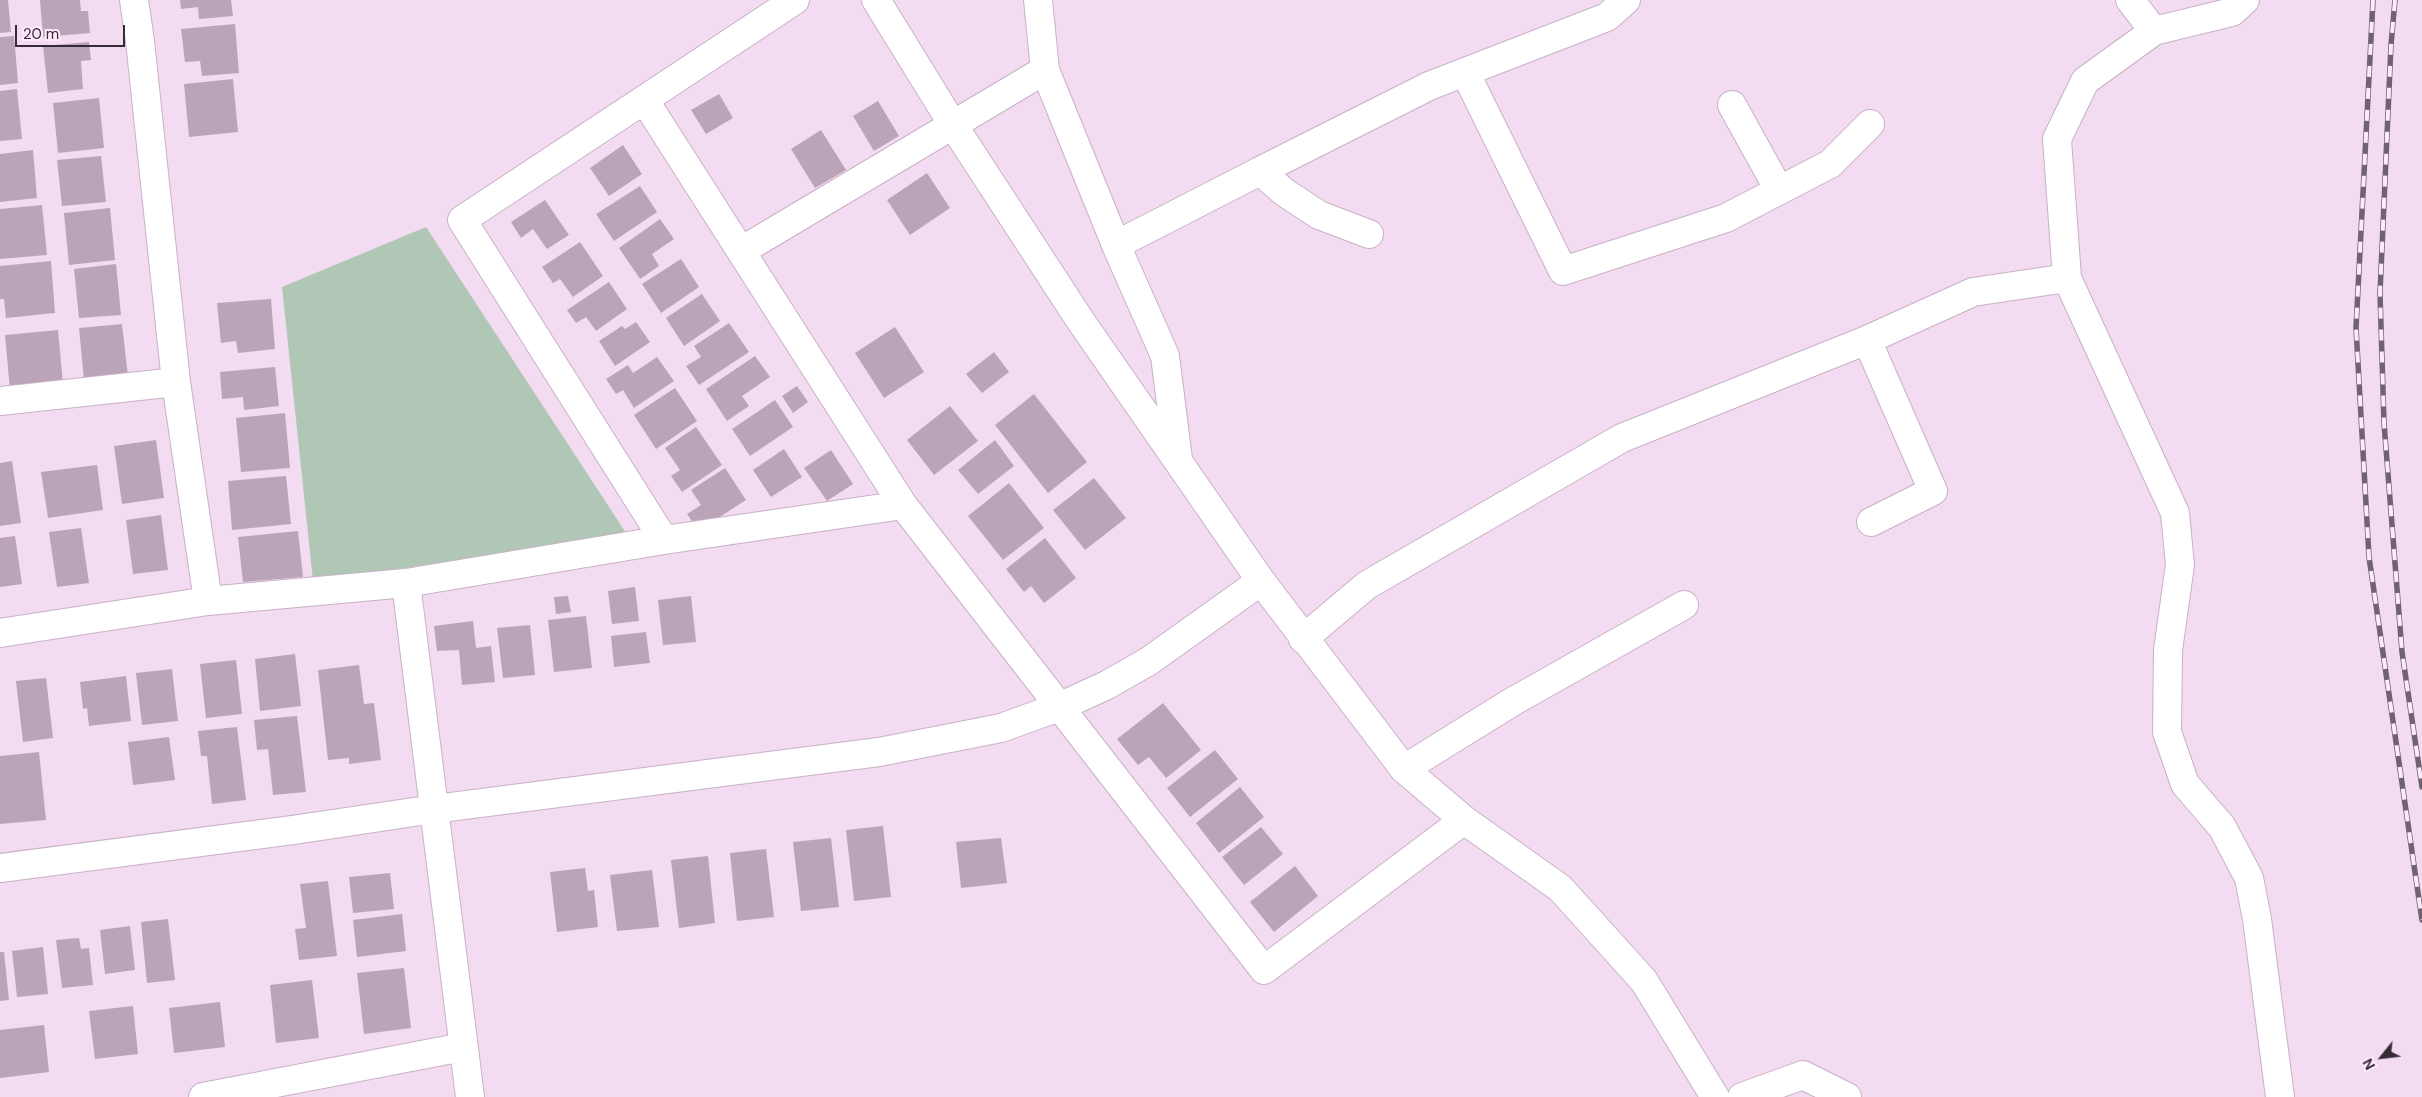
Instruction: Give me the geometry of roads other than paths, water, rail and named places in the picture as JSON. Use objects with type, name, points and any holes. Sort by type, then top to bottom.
[{"type":"street","points":[[134,0],[176,382],[208,601]]},
{"type":"street","points":[[664,540],[462,220],[645,101],[795,0]]},
{"type":"street","points":[[876,0],[953,125],[1080,320],[1303,639],[1404,770],[1464,820],[1560,888],[1644,981],[1715,1097]]},
{"type":"street","points":[[1038,0],[1045,70],[1116,245],[1165,356],[1178,459]]},
{"type":"street","points":[[1116,245],[1429,86],[1607,17],[1626,0]]},
{"type":"street","points":[[2130,0],[2154,31]]},
{"type":"street","points":[[2245,0],[2232,12],[2154,31],[2085,80],[2057,139],[2067,278],[2175,513],[2180,565],[2168,650],[2167,732],[2185,784],[2222,827],[2249,878],[2257,919],[2280,1097]]},
{"type":"street","points":[[741,251],[1045,70]]},
{"type":"street","points":[[1465,72],[1563,271],[1726,218],[1830,164],[1870,124]]},
{"type":"street","points":[[645,101],[903,505],[1264,970],[1464,820]]},
{"type":"street","points":[[1732,105],[1780,190]]},
{"type":"street","points":[[1260,171],[1284,192],[1319,215],[1369,234]]},
{"type":"street","points":[[1303,639],[1367,585],[1622,438],[1867,340],[1973,292],[2067,278]]},
{"type":"street","points":[[1867,340],[1933,491],[1871,522]]},
{"type":"street","points":[[0,401],[176,382]]},
{"type":"street","points":[[0,633],[208,601],[406,583],[664,540],[903,505]]},
{"type":"street","points":[[0,868],[293,830],[434,809],[879,752],[1002,728],[1059,707],[1107,685],[1149,661],[1261,581]]},
{"type":"street","points":[[406,583],[470,1097]]},
{"type":"street","points":[[1404,770],[1512,702],[1684,605]]},
{"type":"street","points":[[208,1097],[463,1046]]},
{"type":"street","points":[[1742,1097],[1802,1075],[1847,1097]]},
{"type":"railway","points":[[2373,0],[2356,328],[2369,557],[2422,920]]},
{"type":"railway","points":[[2395,0],[2391,45],[2380,293],[2384,423],[2402,652],[2422,787]]}]
